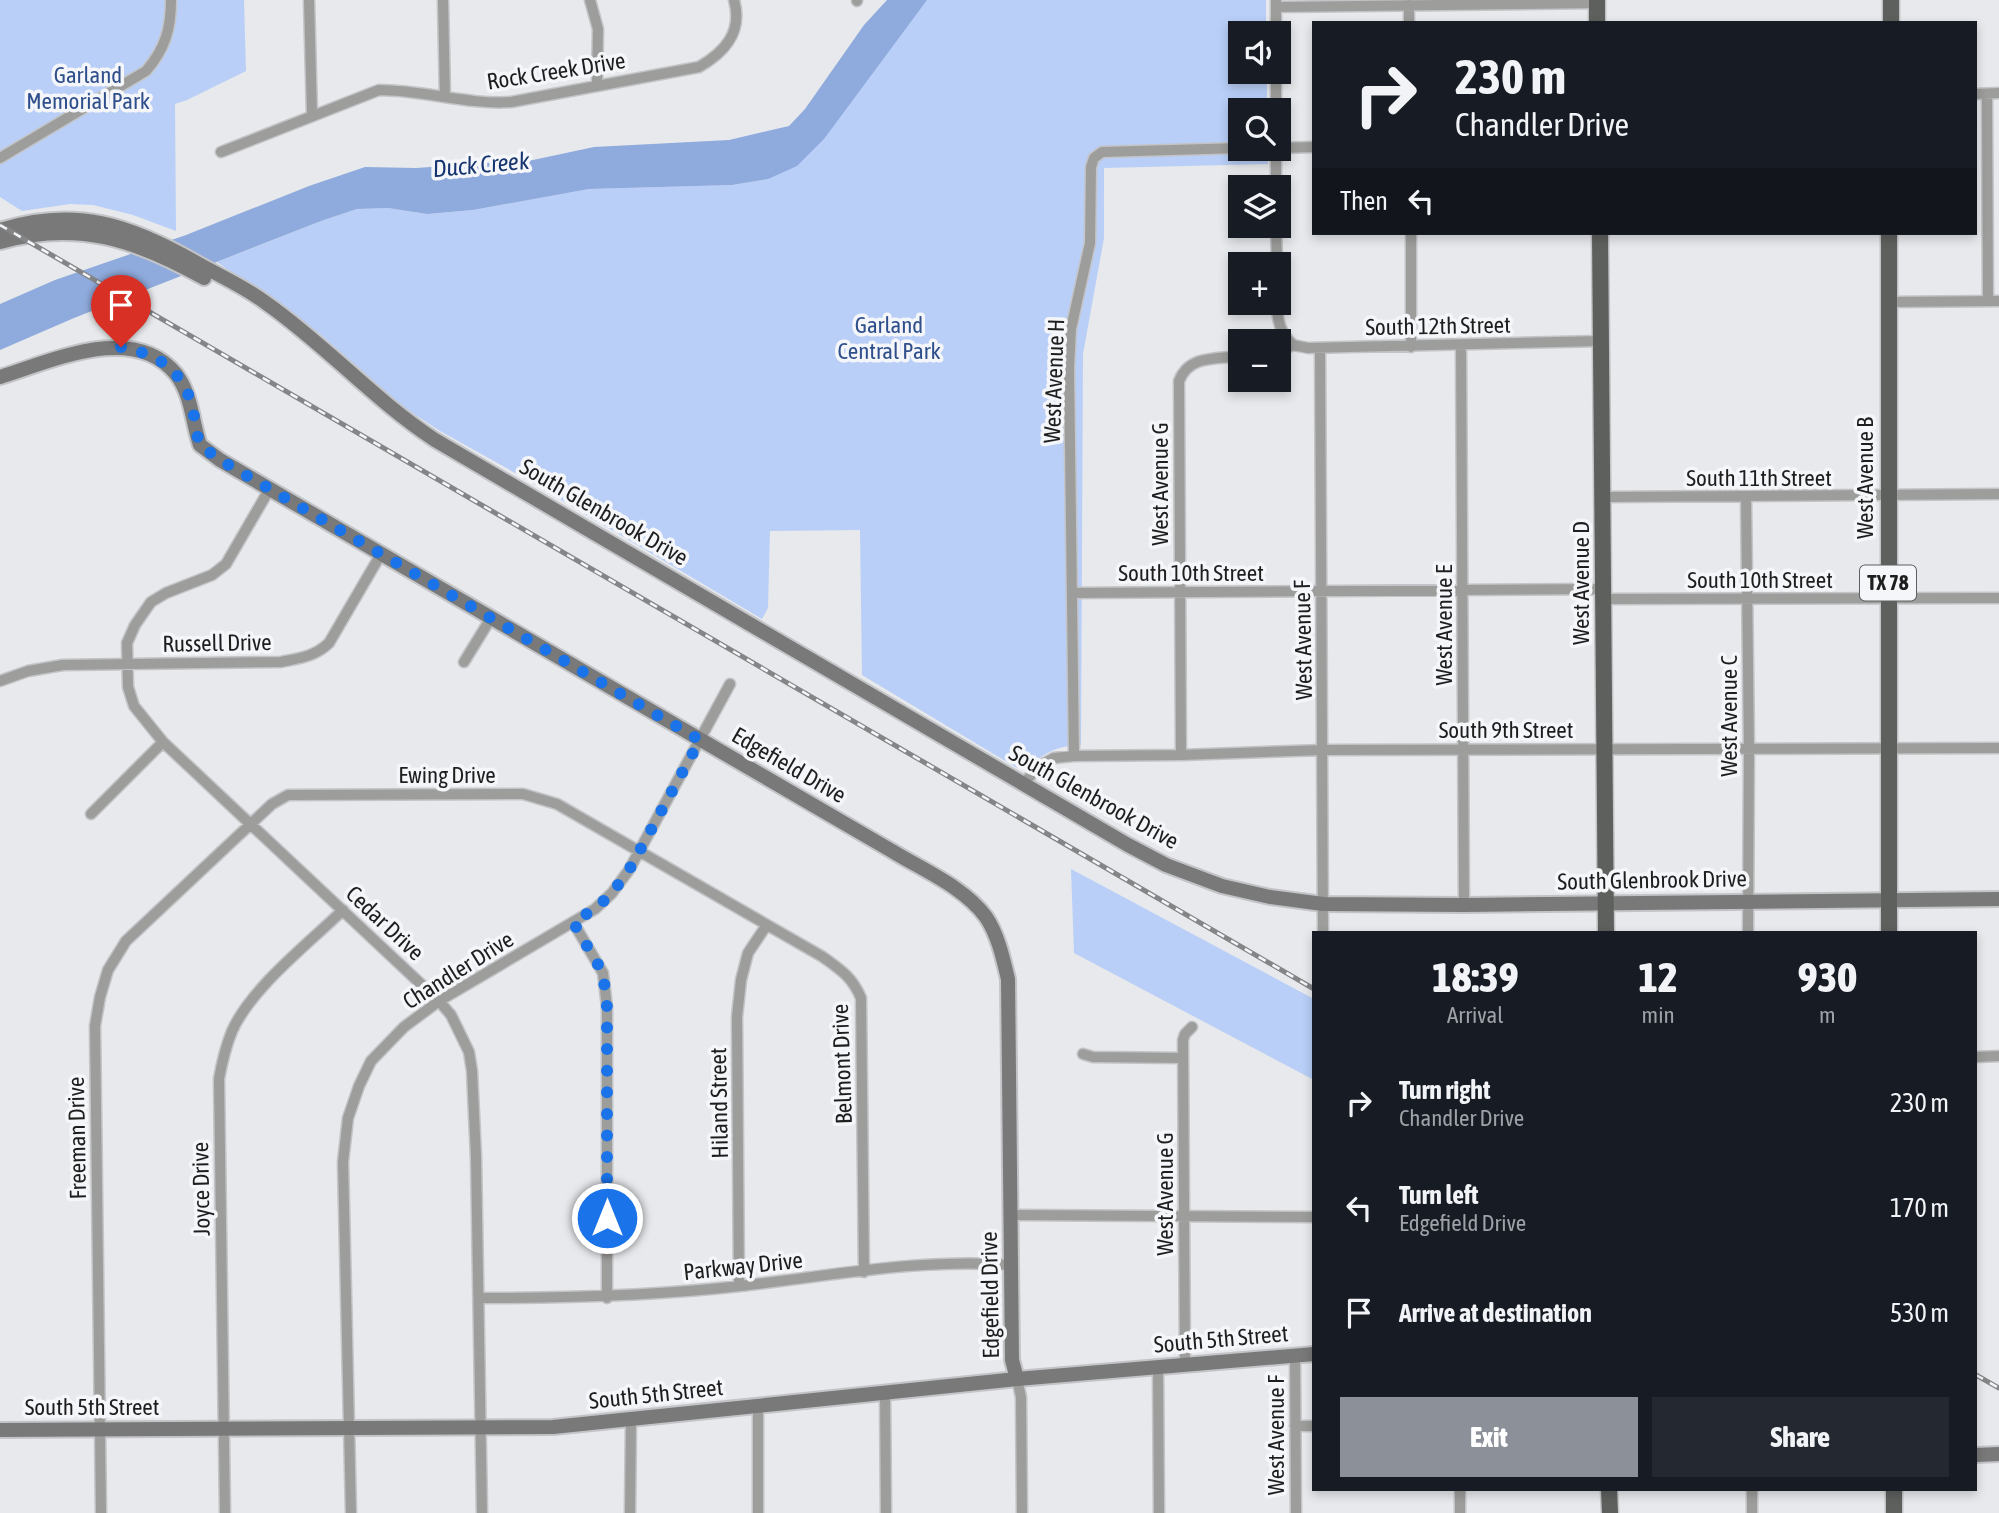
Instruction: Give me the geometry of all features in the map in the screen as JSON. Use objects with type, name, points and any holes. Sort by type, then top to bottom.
[{"type":"main road","points":[[1891,0],[1891,21]]},
{"type":"main road","points":[[1597,2],[1597,21]]},
{"type":"main road","name":"West Avenue D","points":[[1600,235],[1606,931]]},
{"type":"main road","name":"West Avenue B","points":[[1889,235],[1889,931]]},
{"type":"main road","points":[[1609,1491],[1610,1513]]},
{"type":"main road","points":[[1894,1491],[1894,1513]]},
{"type":"street","points":[[0,158],[146,71],[159,56],[168,37],[171,0]]},
{"type":"street","points":[[309,0],[312,115]]},
{"type":"street","points":[[443,0],[445,97]]},
{"type":"street","points":[[590,0],[598,29],[597,86]]},
{"type":"street","name":"Rock Creek Drive","points":[[221,152],[379,90],[398,90],[486,103],[511,102],[697,68],[709,62],[727,45],[737,13],[734,0]]},
{"type":"street","points":[[1276,21],[1276,3],[1409,5],[1597,2]]},
{"type":"street","points":[[1409,5],[1409,21]]},
{"type":"street","points":[[1977,94],[1999,93]]},
{"type":"street","points":[[1889,302],[1994,301],[1987,94]]},
{"type":"street","points":[[1291,147],[1312,146]]},
{"type":"street","name":"West Avenue H","points":[[1074,756],[1069,368],[1071,329],[1090,243],[1090,174],[1094,158],[1102,152],[1114,151],[1228,149]]},
{"type":"street","name":"South Glenbrook Drive","points":[[0,230],[35,222],[66,220],[97,222],[133,230],[168,246],[234,289]]},
{"type":"street","name":"South Glenbrook Drive","points":[[0,242],[56,233],[116,239],[154,251],[265,302],[330,354],[386,405],[435,440],[1128,845],[1200,879],[1270,897],[1323,904],[1999,899]]},
{"type":"street","points":[[1411,235],[1411,347]]},
{"type":"street","points":[[1278,315],[1279,327],[1284,337],[1293,345]]},
{"type":"street","name":"South 12th Street","points":[[1293,345],[1308,348],[1411,347],[1601,341]]},
{"type":"street","name":"West Avenue E","points":[[1461,345],[1464,905]]},
{"type":"street","name":"Edgefield Drive","points":[[0,377],[99,348],[129,349],[161,360],[177,375],[191,402],[200,445],[270,490],[965,896],[987,919],[1001,949],[1008,979],[1012,1360],[1021,1397],[1022,1513]]},
{"type":"street","name":"West Avenue F","points":[[1320,348],[1323,931]]},
{"type":"street","name":"West Avenue G","points":[[1181,755],[1179,381],[1190,363],[1228,358]]},
{"type":"street","name":"Cedar Drive","points":[[270,490],[226,565],[212,575],[166,593],[151,602],[135,625],[127,643],[128,687],[134,706],[163,742],[439,1000],[451,1015],[469,1052],[472,1071],[479,1298],[482,1513]]},
{"type":"street","name":"South 11th Street","points":[[1603,498],[1999,494]]},
{"type":"street","name":"West Avenue C","points":[[1746,498],[1748,931]]},
{"type":"street","name":"Russell Drive","points":[[0,681],[28,671],[63,665],[281,662],[309,657],[319,653],[329,643],[381,554]]},
{"type":"street","name":"South 10th Street","points":[[1073,593],[1463,590],[1747,599],[1999,598]]},
{"type":"street","points":[[464,662],[491,618]]},
{"type":"street","name":"Chandler Drive","points":[[351,1513],[343,1162],[348,1118],[371,1061],[404,1027],[439,1000],[595,909],[612,893],[640,851],[730,684]]},
{"type":"street","points":[[91,814],[163,742]]},
{"type":"street","name":"South 9th Street","points":[[1023,784],[1043,764],[1054,758],[1074,756],[1323,750],[1999,748]]},
{"type":"street","name":"Ewing Drive","points":[[252,824],[272,804],[288,796],[523,794],[557,804],[640,851]]},
{"type":"street","name":"Freeman Drive","points":[[101,1513],[95,1026],[100,997],[108,970],[127,941],[252,824]]},
{"type":"street","name":"Belmont Drive","points":[[640,851],[823,957],[854,982],[861,998],[864,1272]]},
{"type":"street","name":"Joyce Drive","points":[[225,1513],[219,1079],[223,1057],[233,1029],[256,995],[343,911]]},
{"type":"street","points":[[573,922],[603,973],[607,1007],[607,1298]]},
{"type":"street","name":"Hiland Street","points":[[739,1286],[737,1017],[741,980],[748,953],[766,926]]},
{"type":"street","name":"West Avenue G","points":[[1185,1364],[1183,1040],[1192,1027]]},
{"type":"street","points":[[1083,1054],[1093,1057],[1183,1058]]},
{"type":"street","points":[[1977,1057],[1999,1056]]},
{"type":"street","points":[[1012,1215],[1312,1217]]},
{"type":"street","name":"Parkway Drive","points":[[479,1298],[607,1298],[864,1272],[982,1263],[1012,1265]]},
{"type":"street","name":"South 5th Street","points":[[0,1430],[553,1427],[1017,1379],[1312,1354]]},
{"type":"street","name":"West Avenue F","points":[[1295,1356],[1296,1513]]},
{"type":"street","points":[[1158,1367],[1159,1513]]},
{"type":"street","points":[[885,1393],[886,1513]]},
{"type":"street","points":[[758,1405],[758,1513]]},
{"type":"street","points":[[630,1513],[631,1419]]},
{"type":"street","points":[[1295,1426],[1312,1426]]},
{"type":"street","points":[[1977,1455],[1999,1454]]},
{"type":"street","points":[[1460,1491],[1460,1513]]},
{"type":"street","points":[[1752,1491],[1752,1513]]},
{"type":"green space","name":"Garland Memorial Park","points":[[0,0],[244,0],[246,71],[175,104],[176,231],[133,215],[93,205],[70,204],[22,211],[0,197]]},
{"type":"green space","name":"Garland Central Park","points":[[927,0],[1266,0],[1266,21],[1228,21],[1228,84],[1267,84],[1267,98],[1228,98],[1228,161],[1268,161],[1268,164],[1104,168],[1104,238],[1083,354],[1081,745],[1055,749],[1022,769],[862,675],[860,530],[770,531],[768,608],[762,619],[440,431],[402,406],[320,334],[217,262],[357,209],[388,208],[427,214],[473,210],[589,189],[732,185],[768,179],[890,47]]},
{"type":"green space","points":[[1071,869],[1312,998],[1312,1079],[1074,953]]},
{"type":"water","name":"Duck Creek","points":[[887,0],[927,0],[824,139],[797,166],[768,179],[732,185],[589,189],[473,210],[427,214],[388,208],[357,209],[74,318],[0,350],[0,304],[55,280],[186,235],[309,186],[365,167],[416,168],[533,160],[594,147],[729,140],[789,126],[805,109],[864,25]]},
{"type":"railway","points":[[0,225],[1312,988]]},
{"type":"railway","points":[[1977,1376],[1999,1388]]},
{"type":"route","points":[[121,347],[161,360],[177,375],[191,402],[195,432],[200,445],[220,460],[700,740],[629,870],[612,893],[595,909],[573,922],[603,973],[607,1007],[607,1218]]}]
